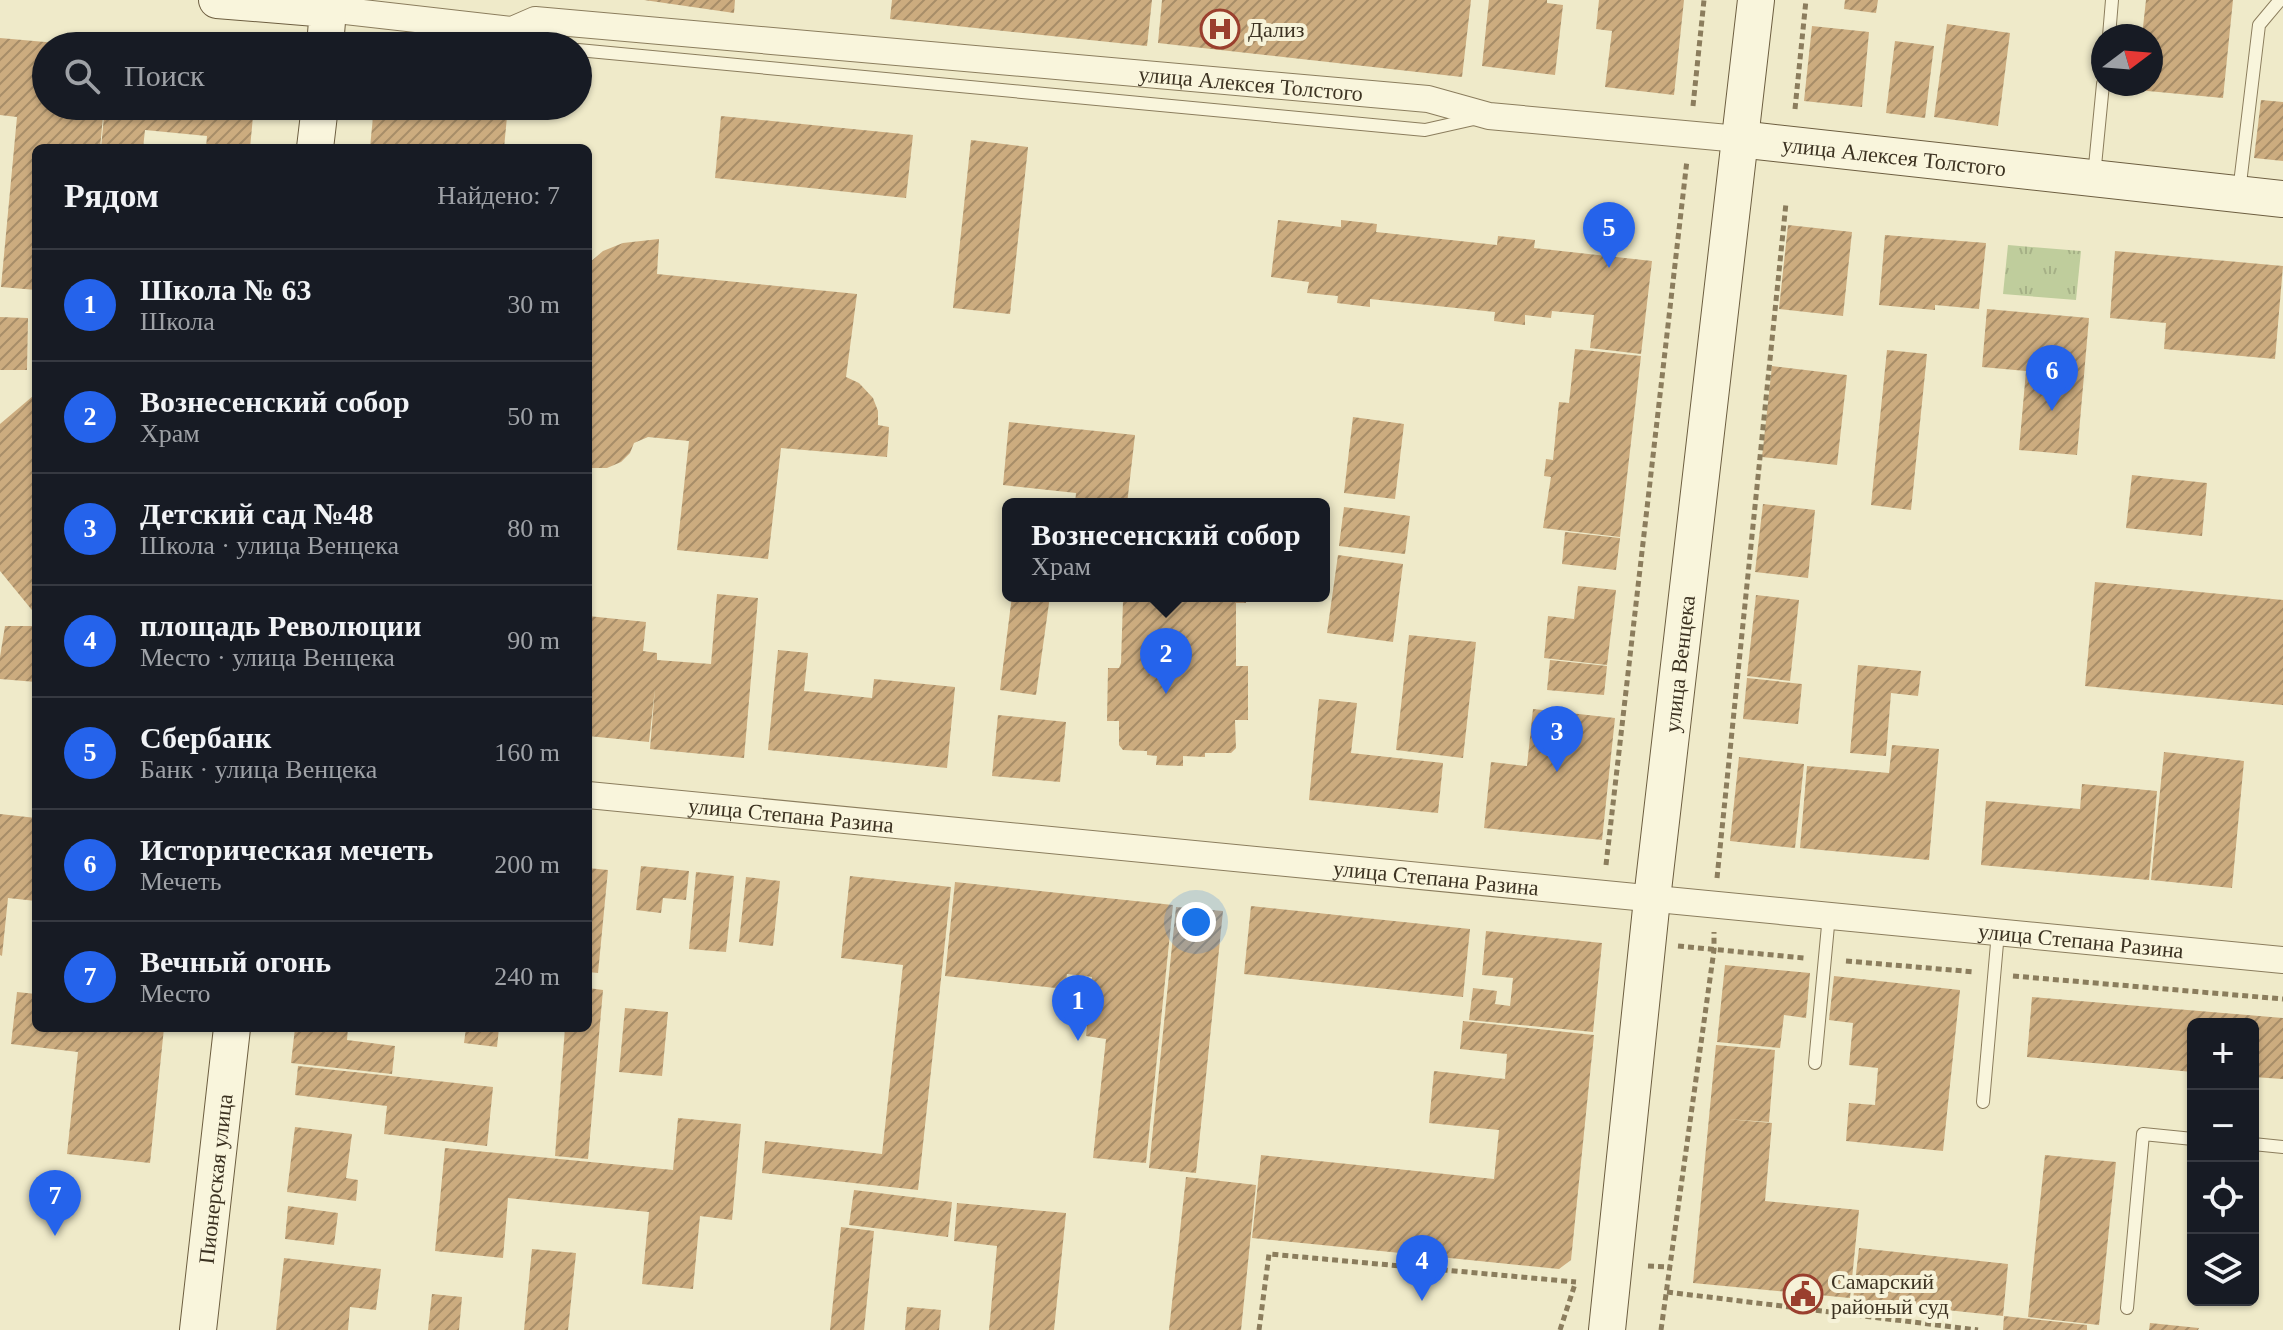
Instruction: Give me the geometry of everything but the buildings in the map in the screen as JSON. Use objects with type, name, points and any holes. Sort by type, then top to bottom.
[{"type":"street","name":"улица Алексея Толстого","points":[[217,0],[329,5],[512,30],[535,20],[1428,99],[1489,116],[1739,139],[2283,199]]},
{"type":"street","name":"улица Венцека","points":[[1607,1330],[1647,943],[1756,0]]},
{"type":"street","points":[[326,32],[329,5]]},
{"type":"street","points":[[315,144],[318,120]]},
{"type":"street","name":"улица Степана Разина","points":[[592,795],[2283,960]]},
{"type":"street","name":"Пионерская улица","points":[[198,1330],[232,1032]]},
{"type":"lane","points":[[2110,24],[2112,0]]},
{"type":"lane","points":[[2239,194],[2259,25],[2280,0]]},
{"type":"lane","points":[[512,30],[517,32]]},
{"type":"lane","points":[[592,51],[1425,130],[1489,116]]},
{"type":"lane","points":[[2093,178],[2102,96]]},
{"type":"lane","points":[[1815,1063],[1829,915]]},
{"type":"lane","points":[[1983,1102],[1998,932]]},
{"type":"lane","points":[[2127,1308],[2143,1134],[2187,1138]]},
{"type":"lane","points":[[2259,1145],[2283,1147]]},
{"type":"path","points":[[1693,100],[1704,0]]},
{"type":"path","points":[[1795,109],[1806,0]]},
{"type":"path","points":[[1603,895],[1685,192]]},
{"type":"path","points":[[1661,1330],[1714,950],[1715,904],[1786,203]]},
{"type":"path","points":[[1647,943],[2283,999]]},
{"type":"path","points":[[1259,1330],[1269,1254],[1576,1282]]},
{"type":"path","points":[[1560,1330],[1578,1270]]},
{"type":"path","points":[[1667,1292],[1978,1330]]},
{"type":"green space","points":[[2008,245],[2081,251],[2076,300],[2003,294]]},
{"type":"place","name":"Дализ","points":[[1220,29]]},
{"type":"place","name":"Сбербанк","points":[[1609,268]]},
{"type":"place","name":"Историческая мечеть","points":[[2052,411]]},
{"type":"place","name":"Вознесенский собор","points":[[1166,694]]},
{"type":"place","name":"Детский сад №48","points":[[1557,772]]},
{"type":"place","name":"Школа № 63","points":[[1078,1041]]},
{"type":"place","name":"Вечный огонь","points":[[55,1236]]},
{"type":"place","name":"Самарский районый суд","points":[[1803,1294]]},
{"type":"place","name":"площадь Революции","points":[[1422,1301]]}]
